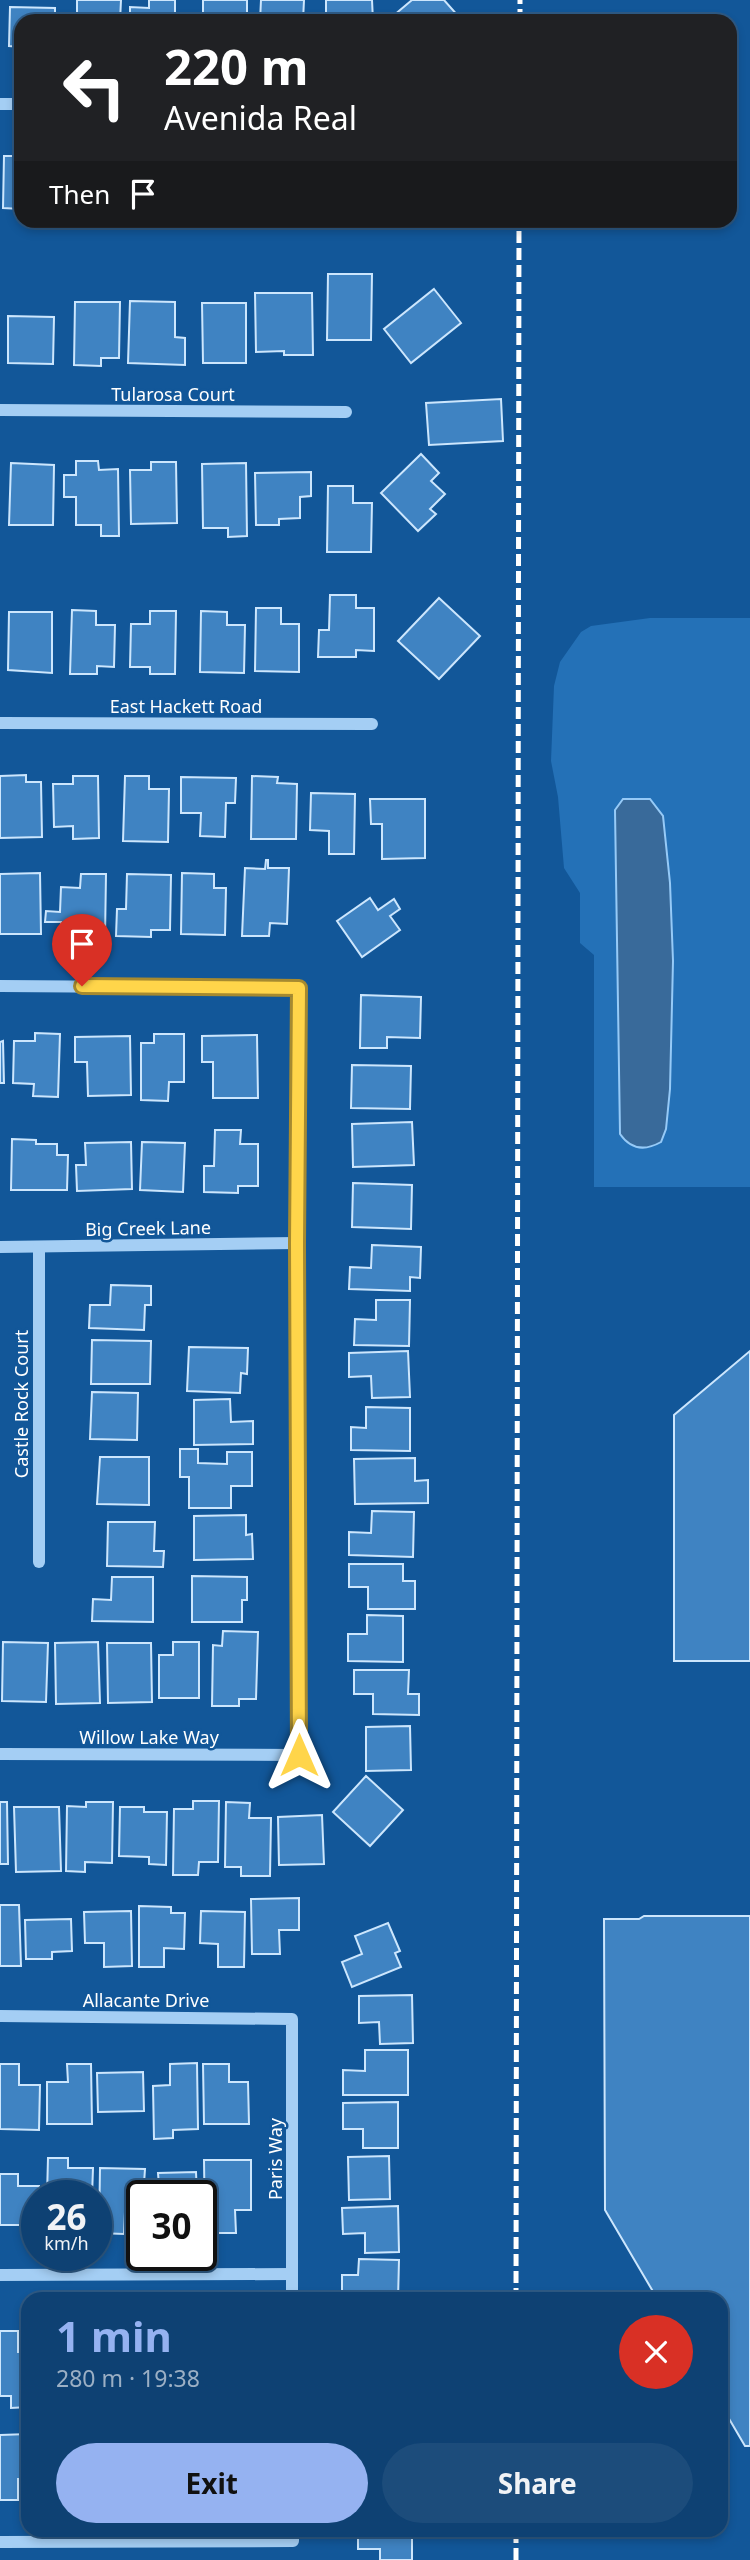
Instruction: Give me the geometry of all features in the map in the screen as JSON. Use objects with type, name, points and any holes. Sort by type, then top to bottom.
[{"type":"street","name":"Tularosa Court","points":[[0,410],[346,412]]},
{"type":"street","name":"East Hackett Road","points":[[0,723],[372,724]]},
{"type":"street","points":[[0,986],[299,988],[297,1243]]},
{"type":"street","name":"Big Creek Lane","points":[[0,1247],[297,1243]]},
{"type":"street","name":"Willow Lake Way","points":[[0,1754],[299,1755],[297,1243]]},
{"type":"street","name":"Castle Rock Court","points":[[38,1562],[39,1247]]},
{"type":"street","name":"Allacante Drive","points":[[0,2016],[292,2019]]},
{"type":"street","name":"Paris Way","points":[[292,2019],[292,2292]]},
{"type":"street","points":[[0,2275],[292,2274]]},
{"type":"street","points":[[0,2542],[244,2537]]},
{"type":"shaded area","points":[[650,618],[750,618],[750,1187],[594,1187],[594,955],[580,943],[580,893],[564,868],[558,797],[551,761],[554,686],[560,662],[581,632],[591,626]]},
{"type":"shaded area","points":[[623,799],[650,799],[663,816],[670,883],[673,961],[670,1089],[666,1129],[661,1142],[644,1148],[634,1146],[620,1134],[615,810]]},
{"type":"building","points":[[77,0],[121,0],[120,14],[77,14]]},
{"type":"building","points":[[149,0],[175,0],[175,14],[130,14],[130,7],[149,8]]},
{"type":"building","points":[[203,0],[247,0],[247,14],[203,14]]},
{"type":"building","points":[[261,0],[304,0],[303,14],[260,14]]},
{"type":"building","points":[[326,0],[372,0],[373,14],[326,14]]},
{"type":"building","points":[[412,0],[444,0],[456,14],[395,14]]},
{"type":"building","points":[[10,7],[55,8],[55,14],[14,14],[14,46],[9,46]]},
{"type":"building","points":[[4,156],[14,156],[14,209],[3,208]]},
{"type":"building","points":[[328,274],[372,274],[371,340],[327,340]]},
{"type":"building","points":[[434,289],[461,323],[411,363],[384,329]]},
{"type":"building","points":[[255,293],[312,293],[313,355],[284,355],[284,351],[256,352]]},
{"type":"building","points":[[130,301],[175,302],[175,337],[185,338],[185,365],[128,363]]},
{"type":"building","points":[[75,302],[120,302],[119,358],[101,358],[101,366],[74,365]]},
{"type":"building","points":[[202,303],[246,303],[246,363],[203,363]]},
{"type":"building","points":[[8,316],[54,317],[53,364],[8,363]]},
{"type":"building","points":[[501,399],[503,441],[429,445],[426,403]]},
{"type":"building","points":[[421,454],[439,473],[431,481],[445,494],[430,509],[436,514],[418,531],[381,493]]},
{"type":"building","points":[[76,461],[98,461],[99,470],[118,469],[119,536],[101,536],[101,525],[76,525],[76,497],[64,497],[64,475],[76,475]]},
{"type":"building","points":[[151,462],[176,462],[177,523],[131,524],[130,470],[151,470]]},
{"type":"building","points":[[11,463],[54,465],[53,525],[9,525]]},
{"type":"building","points":[[246,463],[247,536],[228,537],[228,528],[203,528],[202,464]]},
{"type":"building","points":[[311,472],[311,496],[300,497],[300,518],[279,519],[279,525],[256,525],[255,473]]},
{"type":"building","points":[[328,486],[353,486],[353,503],[372,503],[371,552],[327,552]]},
{"type":"building","points":[[330,595],[356,595],[356,608],[374,608],[374,651],[356,650],[356,657],[318,657],[319,630],[329,630]]},
{"type":"building","points":[[439,598],[480,636],[439,679],[398,641]]},
{"type":"building","points":[[256,608],[281,608],[281,624],[299,624],[299,672],[255,671]]},
{"type":"building","points":[[72,610],[96,611],[96,625],[115,625],[114,667],[97,666],[97,674],[70,674]]},
{"type":"building","points":[[150,611],[176,611],[175,674],[150,674],[150,667],[130,667],[131,624],[150,624]]},
{"type":"building","points":[[201,611],[227,612],[227,625],[245,625],[244,673],[200,672]]},
{"type":"building","points":[[9,612],[52,612],[52,673],[8,670]]},
{"type":"building","points":[[26,775],[26,782],[41,782],[42,837],[0,838],[0,776]]},
{"type":"building","points":[[73,776],[98,776],[99,838],[73,839],[73,826],[54,827],[53,784],[73,784]]},
{"type":"building","points":[[125,776],[149,776],[149,789],[169,789],[168,842],[123,841]]},
{"type":"building","points":[[252,776],[278,777],[277,783],[297,784],[296,839],[251,839]]},
{"type":"building","points":[[181,777],[236,778],[235,803],[226,803],[225,837],[200,836],[201,813],[181,813]]},
{"type":"building","points":[[311,793],[355,794],[354,854],[329,854],[329,831],[310,830]]},
{"type":"building","points":[[370,799],[425,799],[425,858],[382,859],[382,824],[371,824]]},
{"type":"building","points":[[266,860],[268,868],[289,868],[287,924],[270,923],[269,936],[242,936],[245,868],[265,869]]},
{"type":"building","points":[[40,873],[41,934],[0,934],[0,874]]},
{"type":"building","points":[[182,873],[214,874],[214,888],[226,888],[225,935],[181,934]]},
{"type":"building","points":[[81,874],[106,874],[105,938],[81,937],[81,930],[61,930],[61,922],[45,922],[46,911],[60,912],[61,887],[80,888]]},
{"type":"building","points":[[127,874],[171,875],[170,930],[151,930],[151,937],[116,936],[117,909],[126,909]]},
{"type":"building","points":[[370,898],[378,910],[394,899],[400,909],[390,916],[400,930],[362,957],[337,921]]},
{"type":"building","points":[[361,995],[421,997],[420,1038],[387,1037],[387,1048],[360,1048]]},
{"type":"building","points":[[35,1033],[60,1034],[58,1097],[33,1096],[34,1084],[13,1083],[14,1041],[35,1041]]},
{"type":"building","points":[[154,1034],[184,1034],[184,1082],[169,1082],[168,1101],[141,1100],[141,1043],[154,1043]]},
{"type":"building","points":[[257,1035],[258,1098],[213,1098],[213,1062],[202,1062],[202,1036]]},
{"type":"building","points":[[130,1036],[131,1095],[88,1096],[87,1062],[75,1062],[75,1037]]},
{"type":"building","points":[[3,1041],[4,1083],[0,1083],[0,1042]]},
{"type":"building","points":[[352,1065],[411,1066],[410,1109],[351,1108]]},
{"type":"building","points":[[412,1122],[414,1165],[353,1167],[352,1124]]},
{"type":"building","points":[[215,1130],[241,1130],[240,1144],[258,1144],[258,1186],[238,1186],[238,1193],[204,1192],[204,1166],[214,1166]]},
{"type":"building","points":[[12,1139],[36,1140],[36,1144],[57,1144],[57,1155],[68,1155],[67,1190],[11,1190]]},
{"type":"building","points":[[131,1142],[132,1189],[77,1191],[76,1165],[86,1165],[85,1143]]},
{"type":"building","points":[[142,1142],[185,1143],[183,1192],[140,1190]]},
{"type":"building","points":[[353,1183],[412,1185],[411,1229],[352,1227]]},
{"type":"building","points":[[372,1245],[421,1247],[420,1278],[410,1277],[410,1291],[349,1289],[350,1267],[371,1268]]},
{"type":"building","points":[[111,1285],[151,1286],[151,1305],[145,1305],[144,1330],[89,1328],[90,1305],[110,1305]]},
{"type":"building","points":[[376,1300],[410,1300],[409,1346],[354,1345],[355,1319],[376,1320]]},
{"type":"building","points":[[92,1340],[151,1341],[150,1384],[91,1384]]},
{"type":"building","points":[[189,1347],[248,1348],[247,1374],[241,1373],[240,1393],[187,1391]]},
{"type":"building","points":[[408,1351],[410,1397],[372,1398],[371,1376],[349,1377],[349,1353]]},
{"type":"building","points":[[750,1351],[750,1661],[674,1661],[674,1415]]},
{"type":"building","points":[[92,1392],[138,1393],[137,1440],[90,1439]]},
{"type":"building","points":[[230,1399],[231,1422],[253,1421],[253,1444],[194,1445],[194,1400]]},
{"type":"building","points":[[366,1407],[410,1408],[410,1451],[351,1450],[351,1427],[366,1428]]},
{"type":"building","points":[[180,1449],[198,1449],[198,1463],[227,1464],[227,1452],[252,1452],[252,1486],[231,1486],[231,1508],[189,1508],[189,1477],[180,1477]]},
{"type":"building","points":[[100,1457],[149,1457],[149,1505],[97,1504]]},
{"type":"building","points":[[415,1458],[415,1481],[428,1480],[428,1503],[355,1504],[354,1459]]},
{"type":"building","points":[[372,1511],[414,1512],[413,1557],[349,1555],[349,1532],[371,1533]]},
{"type":"building","points":[[246,1515],[246,1535],[252,1534],[253,1559],[194,1560],[194,1516]]},
{"type":"building","points":[[108,1522],[155,1522],[154,1551],[164,1551],[163,1567],[107,1566]]},
{"type":"building","points":[[349,1564],[403,1564],[403,1581],[415,1581],[415,1609],[368,1609],[368,1587],[349,1587]]},
{"type":"building","points":[[192,1576],[247,1577],[247,1600],[242,1600],[242,1622],[192,1622]]},
{"type":"building","points":[[112,1577],[153,1577],[153,1622],[92,1621],[93,1599],[111,1600]]},
{"type":"building","points":[[367,1615],[403,1616],[403,1662],[348,1661],[348,1634],[367,1634]]},
{"type":"building","points":[[223,1631],[258,1632],[256,1699],[239,1699],[239,1706],[212,1706],[213,1645],[222,1646]]},
{"type":"building","points":[[3,1642],[48,1643],[46,1702],[2,1701]]},
{"type":"building","points":[[98,1642],[100,1703],[56,1704],[55,1643]]},
{"type":"building","points":[[173,1642],[199,1642],[199,1698],[159,1698],[159,1655],[173,1655]]},
{"type":"building","points":[[107,1643],[151,1643],[152,1702],[108,1703]]},
{"type":"building","points":[[354,1670],[409,1670],[408,1694],[419,1694],[419,1715],[373,1714],[373,1694],[354,1694]]},
{"type":"building","points":[[410,1726],[411,1770],[366,1771],[366,1727]]},
{"type":"building","points":[[366,1776],[403,1810],[370,1846],[333,1812]]},
{"type":"building","points":[[193,1801],[219,1801],[218,1862],[199,1862],[198,1875],[173,1875],[174,1809],[193,1809]]},
{"type":"building","points":[[0,1802],[7,1802],[8,1864],[0,1864]]},
{"type":"building","points":[[86,1802],[113,1802],[112,1863],[85,1862],[85,1872],[66,1871],[67,1806],[86,1807]]},
{"type":"building","points":[[226,1802],[250,1803],[249,1818],[271,1818],[270,1876],[241,1876],[241,1867],[225,1867]]},
{"type":"building","points":[[14,1807],[59,1807],[61,1871],[16,1872]]},
{"type":"building","points":[[120,1807],[144,1807],[144,1812],[167,1812],[166,1865],[149,1864],[149,1857],[119,1856]]},
{"type":"building","points":[[322,1815],[324,1864],[279,1865],[278,1817]]},
{"type":"building","points":[[299,1898],[299,1930],[279,1930],[280,1954],[252,1954],[251,1899]]},
{"type":"building","points":[[0,1905],[19,1905],[21,1966],[0,1966]]},
{"type":"building","points":[[139,1906],[171,1907],[171,1913],[185,1913],[184,1949],[164,1948],[164,1967],[139,1967]]},
{"type":"building","points":[[131,1911],[132,1966],[104,1967],[104,1943],[85,1943],[84,1912]]},
{"type":"building","points":[[201,1911],[245,1912],[244,1967],[218,1967],[218,1944],[200,1943]]},
{"type":"building","points":[[644,1916],[750,1916],[750,2446],[745,2446],[728,2417],[728,2292],[653,2292],[605,2210],[604,1919],[639,1919]]},
{"type":"building","points":[[71,1919],[72,1951],[52,1952],[52,1959],[26,1959],[25,1920]]},
{"type":"building","points":[[388,1923],[400,1951],[395,1953],[401,1967],[352,1987],[342,1962],[362,1954],[355,1936]]},
{"type":"building","points":[[412,1995],[413,2043],[380,2044],[379,2022],[359,2023],[359,1996]]},
{"type":"building","points":[[365,2050],[408,2050],[408,2095],[343,2095],[343,2070],[365,2071]]},
{"type":"building","points":[[197,2063],[198,2129],[173,2130],[173,2138],[154,2139],[153,2086],[170,2085],[170,2064]]},
{"type":"building","points":[[0,2064],[19,2064],[19,2085],[40,2085],[39,2130],[0,2129]]},
{"type":"building","points":[[67,2064],[91,2064],[92,2124],[47,2124],[47,2082],[68,2082]]},
{"type":"building","points":[[203,2064],[229,2064],[229,2082],[248,2082],[249,2124],[204,2124]]},
{"type":"building","points":[[143,2072],[144,2111],[98,2112],[97,2073]]},
{"type":"building","points":[[398,2102],[398,2148],[363,2148],[363,2129],[343,2129],[343,2103]]},
{"type":"building","points":[[389,2156],[390,2199],[349,2200],[348,2157]]},
{"type":"building","points":[[48,2158],[68,2158],[68,2168],[93,2168],[93,2180],[47,2180]]},
{"type":"building","points":[[204,2160],[251,2160],[251,2210],[235,2210],[236,2233],[217,2233],[217,2180],[204,2180]]},
{"type":"building","points":[[100,2168],[145,2169],[144,2180],[126,2180],[124,2234],[112,2234],[112,2180],[100,2180]]},
{"type":"building","points":[[196,2172],[196,2180],[159,2180],[158,2173]]},
{"type":"building","points":[[0,2174],[18,2174],[18,2186],[21,2186],[21,2225],[0,2225]]},
{"type":"building","points":[[398,2206],[399,2252],[365,2253],[365,2233],[343,2234],[342,2208]]},
{"type":"building","points":[[359,2259],[399,2260],[398,2292],[342,2292],[342,2275],[358,2275]]},
{"type":"building","points":[[0,2331],[18,2331],[18,2352],[21,2352],[21,2407],[11,2408],[11,2396],[0,2396]]},
{"type":"building","points":[[21,2434],[18,2500],[0,2500],[0,2435]]},
{"type":"building","points":[[358,2537],[412,2537],[412,2560],[380,2560],[380,2549],[358,2549]]},
{"type":"railway","points":[[520,0],[520,14]]},
{"type":"railway","points":[[516,2292],[519,228]]},
{"type":"railway","points":[[516,2537],[516,2560]]},
{"type":"route","points":[[82,986],[299,988],[299,1755]]}]
